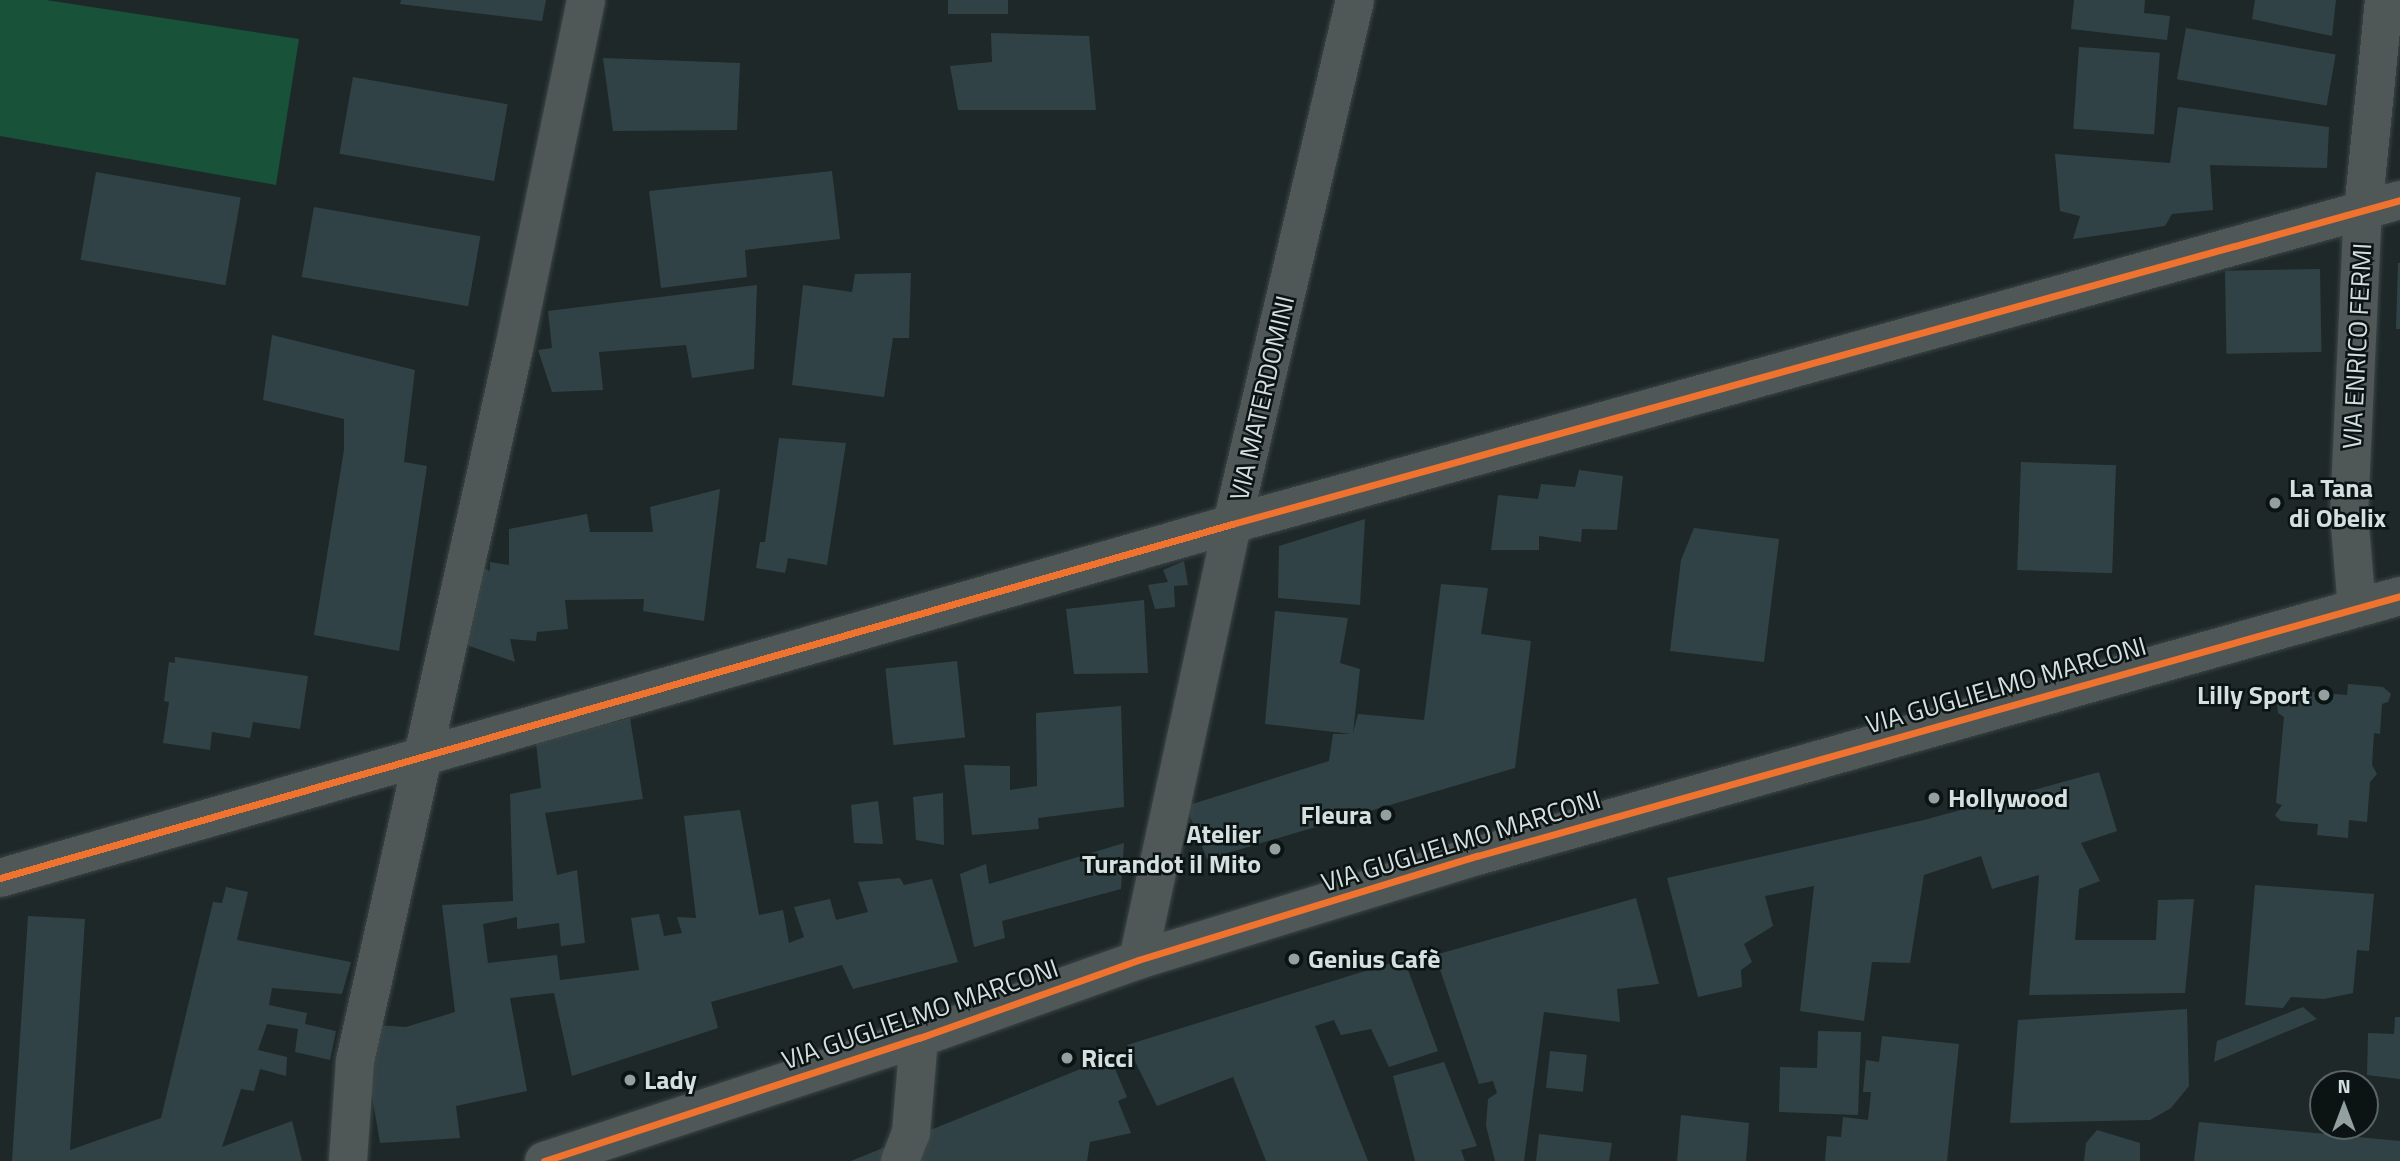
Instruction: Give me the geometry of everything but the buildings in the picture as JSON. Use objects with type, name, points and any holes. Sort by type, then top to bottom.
[{"type":"street","points":[[348,1161],[355,1061],[514,348],[586,0]]},
{"type":"street","name":"VIA MATERDOMINI","points":[[1138,961],[1232,524],[1354,0]]},
{"type":"street","name":"VIA ENRICO FERMI","points":[[2357,608],[2349,514],[2363,211],[2384,0]]},
{"type":"street","points":[[0,878],[1232,524],[2400,200]]},
{"type":"street","name":"VIA GUGLIELMO MARCONI","points":[[544,1161],[919,1038],[1138,961],[1477,856],[2400,596]]},
{"type":"street","points":[[900,1161],[911,1133],[919,1038]]},
{"type":"green space","points":[[0,0],[46,0],[299,39],[276,185],[0,136]]},
{"type":"cycle path","points":[[0,878],[1232,524],[2400,200]]},
{"type":"cycle path","points":[[544,1161],[919,1038],[1138,960],[1477,856],[2400,596]]},
{"type":"place","name":"La Tana di Obelix","points":[[2275,503]]},
{"type":"place","name":"Lilly Sport","points":[[2324,695]]},
{"type":"place","name":"Hollywood","points":[[1934,798]]},
{"type":"place","name":"Fleura","points":[[1386,815]]},
{"type":"place","name":"Atelier Turandot il Mito","points":[[1275,849]]},
{"type":"place","name":"Genius Cafè","points":[[1294,959]]},
{"type":"place","name":"Ricci","points":[[1067,1058]]},
{"type":"place","name":"Lady","points":[[630,1080]]}]
